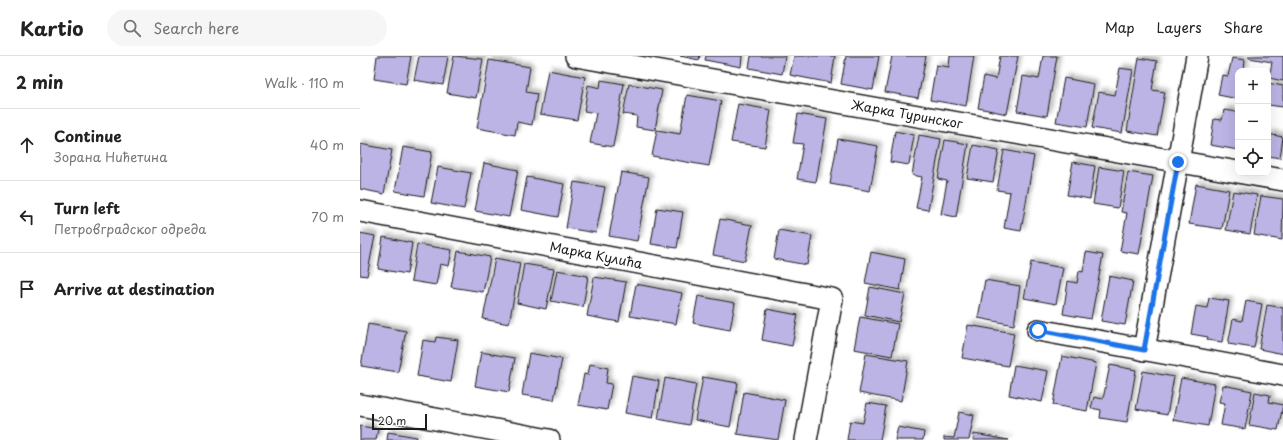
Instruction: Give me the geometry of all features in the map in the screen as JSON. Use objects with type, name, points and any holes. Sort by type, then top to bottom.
[{"type":"street","name":"Жарка Туринског","points":[[576,56],[1235,172]]},
{"type":"street","points":[[1144,350],[1197,56]]},
{"type":"street","points":[[1260,176],[1283,180]]},
{"type":"street","name":"Марка Кулића","points":[[360,211],[832,299],[806,440]]},
{"type":"street","points":[[1038,330],[1283,375]]},
{"type":"street","points":[[360,405],[549,440]]},
{"type":"building","points":[[377,56],[411,56],[406,84],[374,79]]},
{"type":"building","points":[[419,56],[448,56],[443,85],[414,80]]},
{"type":"building","points":[[454,56],[483,59],[476,98],[447,93]]},
{"type":"building","points":[[680,56],[700,56],[699,60]]},
{"type":"building","points":[[706,56],[742,56],[741,67],[705,60]]},
{"type":"building","points":[[751,56],[785,56],[782,74],[749,68]]},
{"type":"building","points":[[794,56],[835,56],[831,83],[790,75]]},
{"type":"building","points":[[846,56],[879,56],[873,90],[841,84]]},
{"type":"building","points":[[892,56],[926,56],[918,98],[885,92]]},
{"type":"building","points":[[950,56],[974,56],[966,106],[930,100],[936,65],[949,67]]},
{"type":"building","points":[[1000,56],[1018,56],[1007,114],[978,108],[984,76],[996,79]]},
{"type":"building","points":[[1043,56],[1057,56],[1047,116],[1017,111],[1023,76],[1039,79]]},
{"type":"building","points":[[1249,56],[1283,56],[1283,81],[1271,78],[1272,62],[1249,58]]},
{"type":"building","points":[[1139,58],[1157,61],[1152,90],[1165,92],[1157,136],[1127,131]]},
{"type":"building","points":[[1232,58],[1245,60],[1244,68],[1235,68],[1235,98],[1218,95],[1222,75],[1228,76]]},
{"type":"building","points":[[489,60],[530,67],[526,92],[537,94],[532,125],[517,122],[515,135],[477,128]]},
{"type":"building","points":[[1120,68],[1133,70],[1122,133],[1092,128],[1099,92],[1115,95]]},
{"type":"building","points":[[548,70],[585,77],[577,120],[540,114]]},
{"type":"building","points":[[1064,78],[1094,84],[1087,127],[1056,122]]},
{"type":"building","points":[[601,80],[624,84],[613,147],[590,143],[596,113],[584,111],[588,85],[600,88]]},
{"type":"building","points":[[629,84],[662,90],[655,130],[636,127],[637,116],[623,114]]},
{"type":"building","points":[[1271,84],[1283,86],[1283,107],[1271,105]]},
{"type":"building","points":[[687,95],[721,101],[709,166],[652,156],[657,130],[680,134]]},
{"type":"building","points":[[738,104],[771,110],[765,147],[731,142]]},
{"type":"building","points":[[1224,110],[1235,112],[1235,149],[1210,145],[1214,119],[1222,120]]},
{"type":"building","points":[[798,114],[827,119],[816,182],[797,179],[803,144],[793,143]]},
{"type":"building","points":[[895,131],[914,135],[909,165],[890,162]]},
{"type":"building","points":[[919,135],[941,139],[928,210],[916,208],[922,177],[912,175]]},
{"type":"building","points":[[1271,135],[1283,137],[1280,158],[1271,156]]},
{"type":"building","points":[[838,139],[878,146],[870,191],[830,184]]},
{"type":"building","points":[[945,140],[968,144],[956,217],[941,214],[947,181],[938,179]]},
{"type":"building","points":[[360,144],[392,150],[384,194],[360,189]]},
{"type":"building","points":[[973,145],[999,150],[993,182],[967,178]]},
{"type":"building","points":[[403,147],[432,152],[424,196],[395,191]]},
{"type":"building","points":[[1004,150],[1034,156],[1021,231],[1004,228],[1010,192],[997,190]]},
{"type":"building","points":[[1073,162],[1095,166],[1090,199],[1067,195]]},
{"type":"building","points":[[484,163],[518,170],[509,217],[475,211]]},
{"type":"building","points":[[438,167],[471,173],[464,209],[431,203]]},
{"type":"building","points":[[1099,167],[1124,171],[1118,208],[1093,204]]},
{"type":"building","points":[[621,172],[649,177],[637,241],[609,236]]},
{"type":"building","points":[[1128,172],[1153,176],[1139,254],[1120,251],[1127,213],[1121,212]]},
{"type":"building","points":[[527,177],[564,184],[558,217],[521,210]]},
{"type":"building","points":[[574,182],[605,187],[596,233],[566,228]]},
{"type":"building","points":[[1196,184],[1229,190],[1222,229],[1189,224]]},
{"type":"building","points":[[1233,191],[1257,195],[1250,234],[1226,230]]},
{"type":"building","points":[[1261,196],[1283,199],[1282,240],[1254,235]]},
{"type":"building","points":[[657,208],[683,212],[677,248],[651,244]]},
{"type":"building","points":[[720,219],[752,225],[745,261],[713,255]]},
{"type":"building","points":[[779,230],[812,236],[807,265],[774,259]]},
{"type":"building","points":[[360,233],[375,236],[367,276],[360,275]]},
{"type":"building","points":[[383,237],[412,243],[407,274],[378,269]]},
{"type":"building","points":[[417,244],[452,250],[449,266],[440,264],[436,285],[411,281]]},
{"type":"building","points":[[458,251],[490,257],[483,292],[451,287]]},
{"type":"building","points":[[871,252],[905,259],[900,290],[865,283]]},
{"type":"building","points":[[1086,252],[1103,255],[1091,319],[1063,314],[1068,281],[1077,283],[1079,271],[1083,272]]},
{"type":"building","points":[[495,258],[520,263],[509,324],[483,319]]},
{"type":"building","points":[[1031,262],[1063,268],[1056,304],[1024,298]]},
{"type":"building","points":[[524,264],[554,269],[546,309],[517,303]]},
{"type":"building","points":[[557,270],[588,276],[583,307],[551,301]]},
{"type":"building","points":[[1109,276],[1133,281],[1125,325],[1101,321]]},
{"type":"building","points":[[594,277],[626,282],[619,322],[587,316]]},
{"type":"building","points":[[985,280],[1020,286],[1014,325],[978,318]]},
{"type":"building","points":[[636,284],[682,293],[676,324],[630,316]]},
{"type":"building","points":[[870,287],[905,294],[899,322],[865,315]]},
{"type":"building","points":[[698,296],[735,303],[730,330],[693,323]]},
{"type":"building","points":[[1209,298],[1229,301],[1222,342],[1207,340],[1208,337],[1191,334],[1196,306],[1207,308]]},
{"type":"building","points":[[1246,301],[1262,304],[1254,348],[1228,344],[1233,319],[1242,321]]},
{"type":"building","points":[[1267,305],[1283,308],[1283,354],[1259,349]]},
{"type":"building","points":[[767,309],[798,315],[792,346],[762,340]]},
{"type":"building","points":[[860,317],[898,324],[892,356],[854,349]]},
{"type":"building","points":[[368,324],[406,331],[398,372],[361,366]]},
{"type":"building","points":[[968,325],[1014,333],[1008,366],[962,358]]},
{"type":"building","points":[[436,337],[458,340],[451,382],[417,376],[423,340],[435,342]]},
{"type":"building","points":[[481,352],[515,358],[509,392],[475,386]]},
{"type":"building","points":[[529,353],[562,359],[554,400],[522,395]]},
{"type":"building","points":[[866,354],[908,361],[901,401],[859,393]]},
{"type":"building","points":[[1062,356],[1096,363],[1087,411],[1053,405]]},
{"type":"building","points":[[590,364],[608,368],[606,383],[612,384],[607,410],[578,405],[584,374],[588,375]]},
{"type":"building","points":[[1014,365],[1048,371],[1042,402],[1009,395]]},
{"type":"building","points":[[1110,365],[1136,370],[1127,422],[1100,418],[1101,410],[1091,408],[1094,397],[1103,399]]},
{"type":"building","points":[[1143,371],[1174,377],[1167,415],[1136,409]]},
{"type":"building","points":[[632,376],[659,381],[653,418],[625,413]]},
{"type":"building","points":[[703,377],[738,383],[730,427],[695,420]]},
{"type":"building","points":[[665,378],[696,384],[689,425],[658,419]]},
{"type":"building","points":[[1181,378],[1215,384],[1208,426],[1173,420]]},
{"type":"building","points":[[1223,385],[1252,391],[1245,429],[1221,425],[1225,403],[1219,402]]},
{"type":"building","points":[[744,392],[785,400],[778,440],[737,434]]},
{"type":"building","points":[[1255,392],[1270,395],[1269,402],[1283,405],[1278,430],[1249,425]]},
{"type":"building","points":[[867,403],[886,406],[880,440],[847,440],[850,421],[863,423]]},
{"type":"building","points":[[959,412],[974,415],[969,440],[944,440],[944,437],[954,438]]},
{"type":"building","points":[[360,426],[378,429],[376,440],[360,440]]},
{"type":"building","points":[[898,427],[924,432],[923,440],[895,440]]},
{"type":"building","points":[[388,432],[417,437],[416,440],[387,440]]},
{"type":"building","points":[[974,434],[1009,440],[973,440]]},
{"type":"route","points":[[1038,330],[1144,350],[1178,162]]}]
